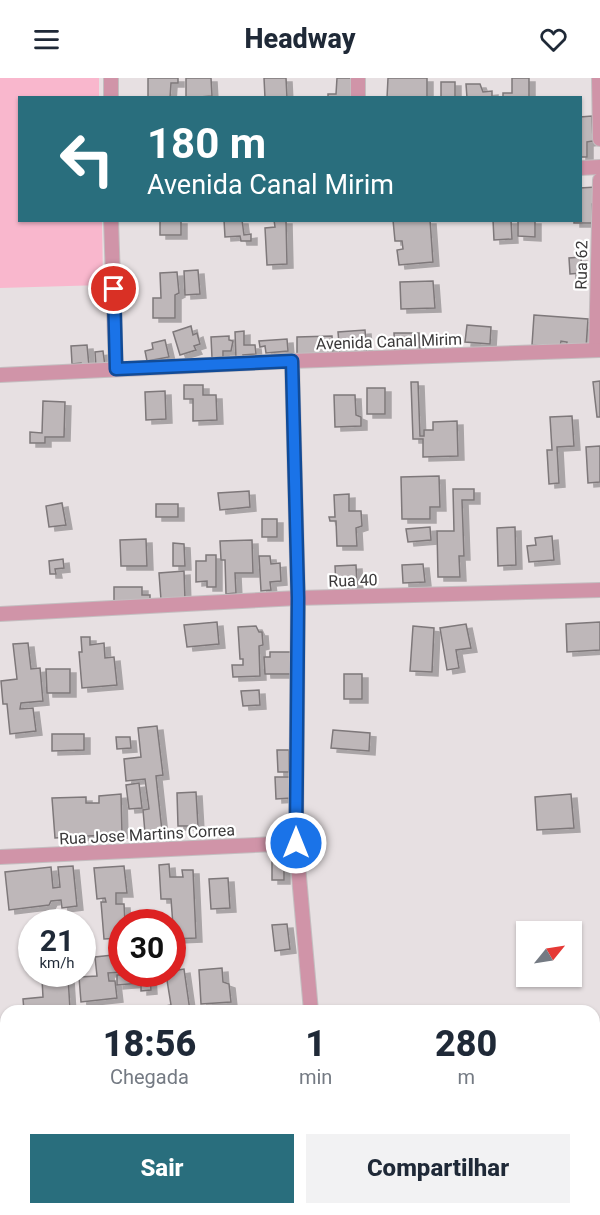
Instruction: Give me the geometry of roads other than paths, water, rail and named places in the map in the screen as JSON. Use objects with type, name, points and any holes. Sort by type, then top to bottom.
[{"type":"street","points":[[111,78],[111,96]]},
{"type":"street","points":[[358,78],[358,96]]},
{"type":"street","points":[[599,78],[600,139]]},
{"type":"street","points":[[582,168],[600,167]]},
{"type":"street","name":"Rua 62","points":[[598,350],[600,180]]},
{"type":"street","points":[[111,222],[116,369]]},
{"type":"street","name":"Avenida Canal Mirim","points":[[0,375],[598,350]]},
{"type":"street","points":[[292,361],[298,598],[296,843],[310,1005]]},
{"type":"street","name":"Rua 40","points":[[0,614],[298,598],[600,590]]},
{"type":"street","name":"Rua Jose Martins Correa","points":[[0,857],[296,843]]}]
